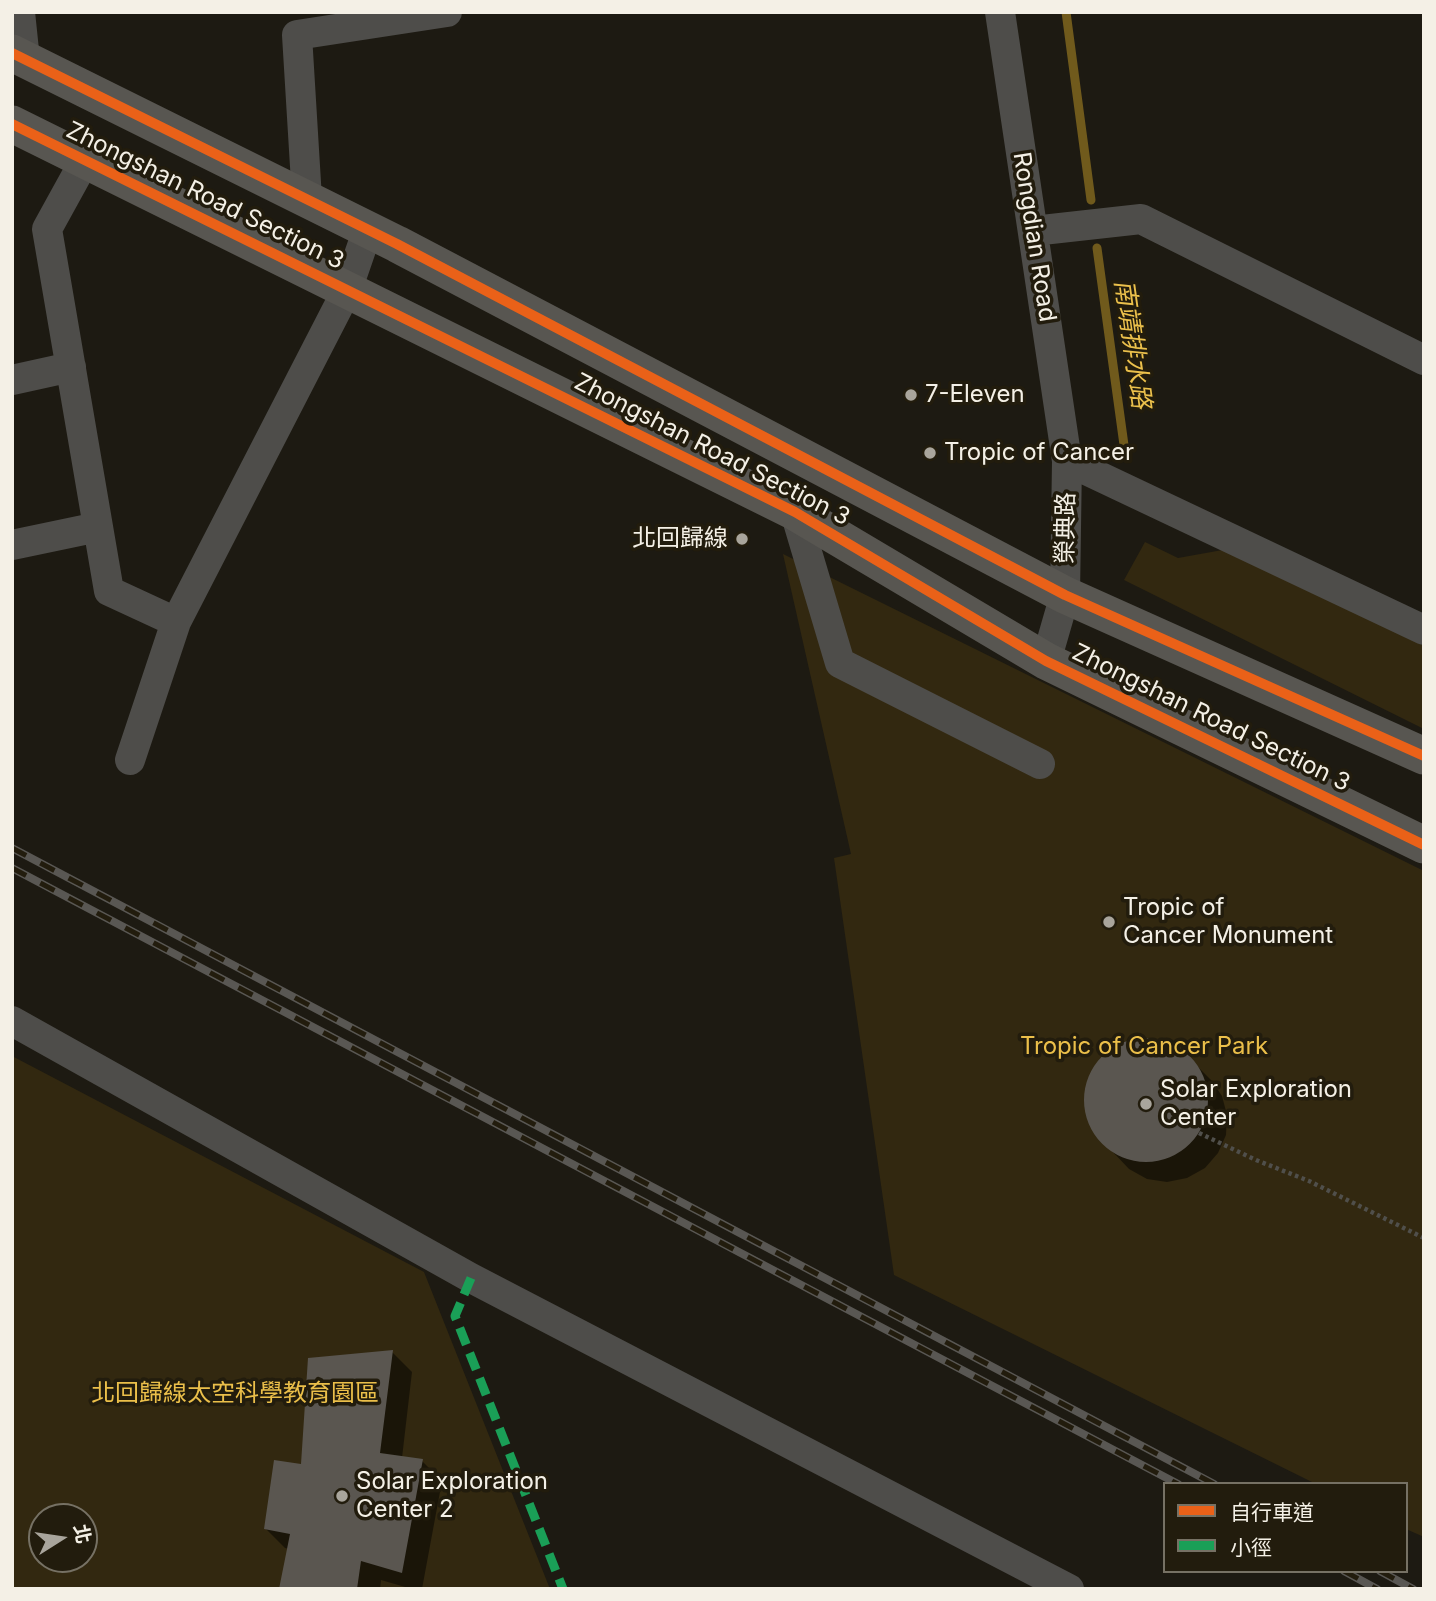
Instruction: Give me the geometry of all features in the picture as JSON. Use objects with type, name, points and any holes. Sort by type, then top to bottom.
[{"type":"main road","name":"Zhongshan Road Section 3","points":[[19,57],[368,229],[1066,595],[1424,756]]},
{"type":"main road","name":"Zhongshan Road Section 3","points":[[12,124],[795,512],[1046,661],[1424,845]]},
{"type":"street","points":[[19,57],[20,12]]},
{"type":"street","points":[[307,199],[297,35],[447,12]]},
{"type":"street","name":"Rongdian Road","points":[[1000,12],[1067,461]]},
{"type":"street","points":[[85,160],[47,229],[109,591],[176,622]]},
{"type":"street","points":[[1033,230],[1141,219],[1424,360]]},
{"type":"street","points":[[130,760],[176,622],[346,290],[368,229]]},
{"type":"street","points":[[12,380],[71,367]]},
{"type":"street","points":[[1067,461],[1424,630]]},
{"type":"street","name":"榮典路","points":[[1066,595],[1067,461]]},
{"type":"street","points":[[795,512],[840,663],[1040,764]]},
{"type":"street","points":[[12,545],[98,527]]},
{"type":"street","points":[[1046,661],[1066,595]]},
{"type":"street","points":[[12,1021],[471,1278],[1069,1589]]},
{"type":"path","points":[[1199,1133],[1309,1181],[1424,1238]]},
{"type":"green space","points":[[1145,542],[1178,558],[1228,549],[1424,646],[1424,729],[1124,580]]},
{"type":"green space","name":"Tropic of Cancer Park","points":[[783,554],[1424,871],[1424,1537],[1408,1530],[1408,1482],[1312,1482],[894,1275],[834,858],[851,854]]},
{"type":"green space","name":"北回歸線太空科學教育園區","points":[[12,1056],[424,1272],[550,1589],[12,1589]]},
{"type":"building","name":"Solar Exploration Center","points":[[1146,1038],[1170,1043],[1190,1056],[1203,1076],[1208,1100],[1203,1124],[1190,1144],[1170,1157],[1146,1162],[1122,1157],[1102,1144],[1089,1124],[1084,1100],[1089,1076],[1102,1056],[1122,1043]]},
{"type":"building","name":"Solar Exploration Center 2","points":[[393,1350],[380,1453],[423,1459],[402,1573],[361,1561],[357,1589],[279,1589],[290,1534],[264,1529],[274,1460],[301,1464],[308,1358]]},
{"type":"waterway","name":"南靖排水路","points":[[1066,12],[1091,200]]},
{"type":"waterway","name":"南靖排水路","points":[[1097,248],[1124,445]]},
{"type":"railway","points":[[12,848],[1210,1482]]},
{"type":"railway","points":[[12,868],[1174,1482]]},
{"type":"railway","points":[[1348,1573],[1377,1589]]},
{"type":"railway","points":[[1384,1573],[1413,1589]]},
{"type":"marked path","points":[[471,1278],[455,1316],[563,1589]]},
{"type":"cycle path","points":[[12,53],[397,244],[1065,595],[1424,756]]},
{"type":"cycle path","points":[[12,124],[795,512],[1046,661],[1424,845]]},
{"type":"place","name":"7-Eleven","points":[[911,395]]},
{"type":"place","name":"Tropic of Cancer","points":[[930,453]]},
{"type":"place","name":"北回歸線","points":[[742,539]]},
{"type":"place","name":"Tropic of Cancer Monument","points":[[1109,922]]},
{"type":"place","name":"Solar Exploration Center","points":[[1146,1104]]},
{"type":"place","name":"Solar Exploration Center 2","points":[[342,1496]]}]
